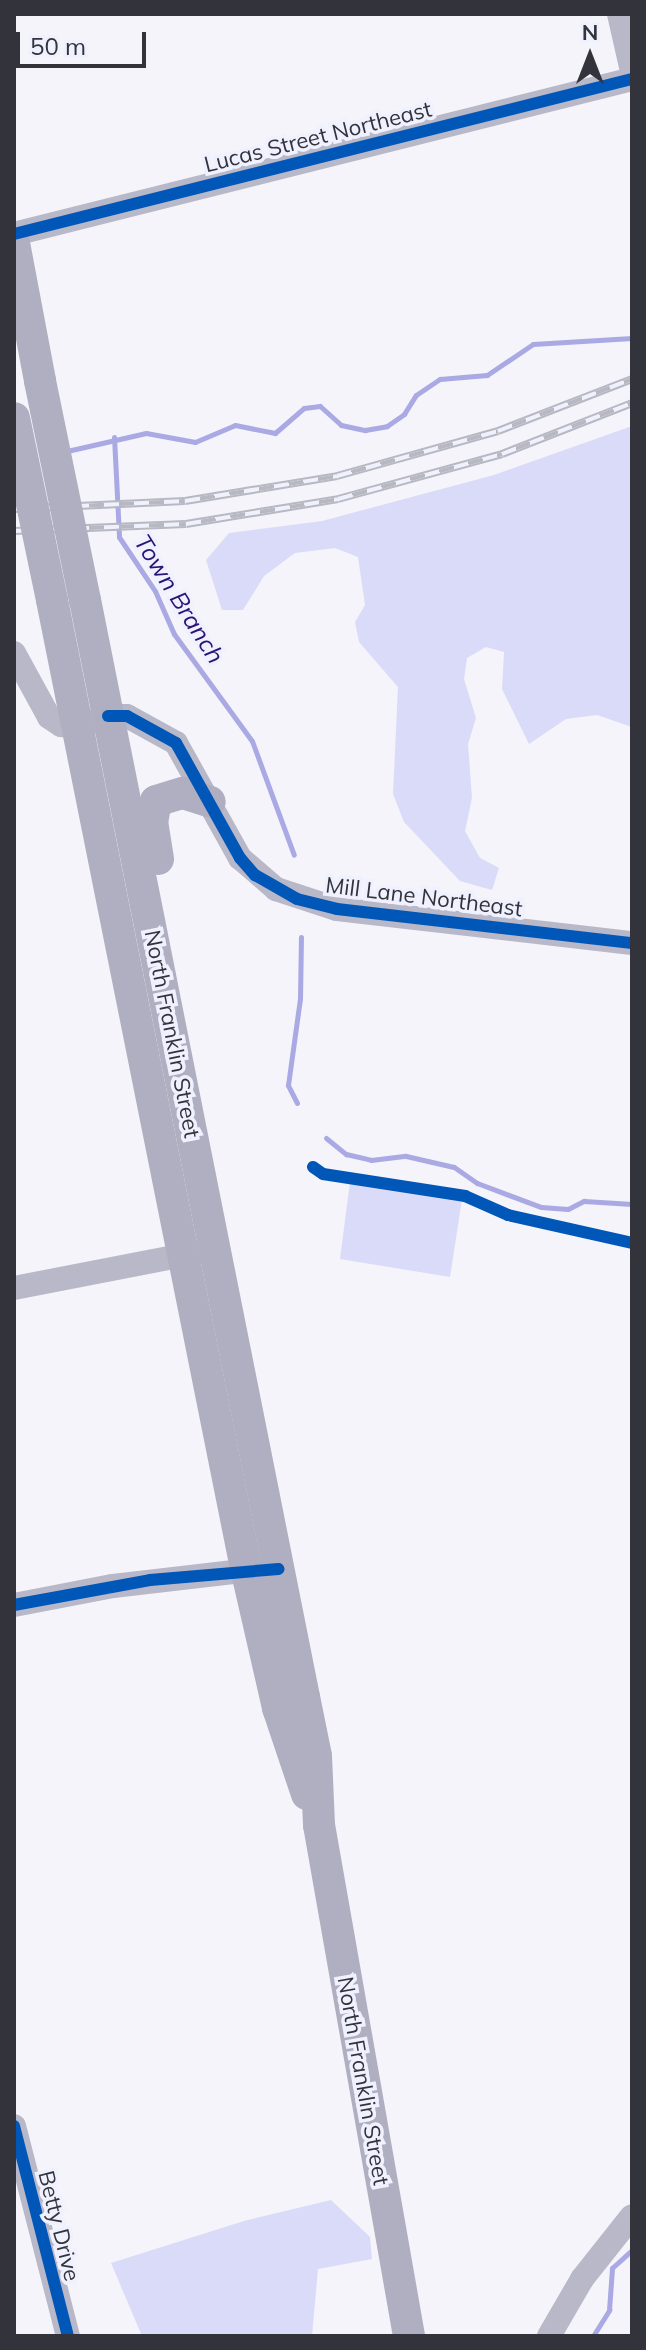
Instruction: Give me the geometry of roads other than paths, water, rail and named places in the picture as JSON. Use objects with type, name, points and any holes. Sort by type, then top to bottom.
[{"type":"main road","name":"North Franklin Street","points":[[14,243],[166,1002],[246,1568],[278,1708],[319,1825]]},
{"type":"main road","name":"North Franklin Street","points":[[14,418],[78,727],[200,1252],[279,1569],[316,1756],[319,1825],[409,2336]]},
{"type":"main road","points":[[166,1002],[169,924],[152,813],[156,801],[168,795],[183,793],[210,802]]},
{"type":"street","points":[[619,14],[632,71]]},
{"type":"street","name":"Lucas Street Northeast","points":[[14,234],[632,79]]},
{"type":"street","points":[[14,653],[49,717],[78,727],[108,716]]},
{"type":"street","name":"Mill Lane Northeast","points":[[108,716],[127,716],[176,743],[240,858],[255,875],[297,899],[337,909],[632,943]]},
{"type":"street","points":[[14,1288],[200,1252]]},
{"type":"street","points":[[14,1605],[246,1568],[279,1569]]},
{"type":"street","name":"Betty Drive","points":[[14,2126],[68,2336]]},
{"type":"street","points":[[549,2336],[582,2279],[632,2216]]},
{"type":"waterway","points":[[67,451],[146,433],[195,442],[235,425],[275,433],[304,408],[320,406],[341,425],[365,430],[387,426],[404,414],[416,395],[440,379],[487,375],[533,344],[632,338]]},
{"type":"waterway","name":"Town Branch","points":[[114,437],[119,537],[155,591],[174,634],[252,741],[294,855]]},
{"type":"waterway","name":"Town Branch","points":[[297,1103],[288,1085],[300,999],[301,937]]},
{"type":"waterway","name":"Town Branch","points":[[326,1138],[346,1154],[371,1160],[406,1156],[454,1167],[477,1183],[541,1207],[568,1209],[584,1201],[632,1204]]},
{"type":"waterway","name":"Town Branch","points":[[593,2336],[609,2310],[612,2268],[632,2250]]},
{"type":"railway","points":[[14,509],[185,501],[337,476],[498,431],[632,379]]},
{"type":"railway","points":[[14,531],[186,524],[338,499],[502,454],[632,403]]}]
